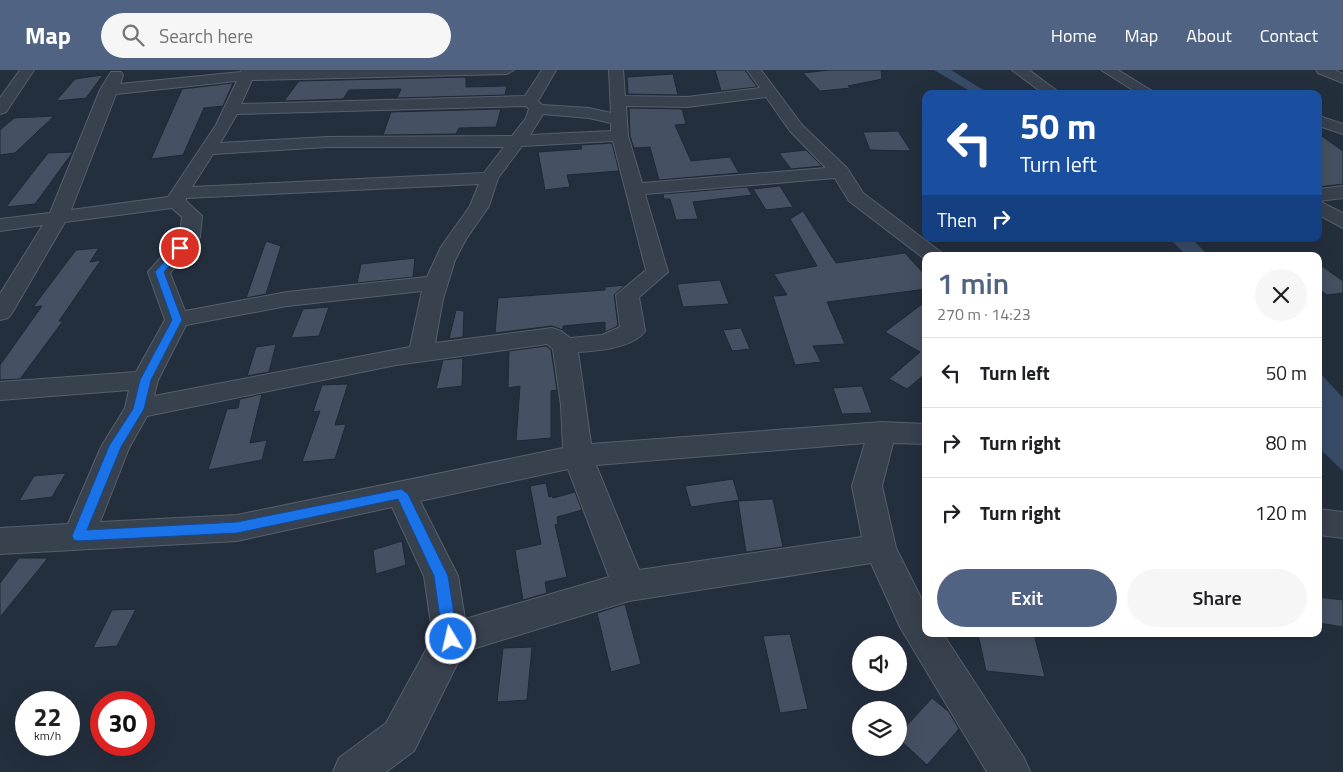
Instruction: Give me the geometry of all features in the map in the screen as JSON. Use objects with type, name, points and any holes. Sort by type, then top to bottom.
[{"type":"street","points":[[0,109],[27,70]]},
{"type":"street","points":[[0,313],[58,217],[108,90],[118,70]]},
{"type":"street","points":[[108,90],[247,73],[507,70]]},
{"type":"street","points":[[421,354],[434,283],[451,246],[479,208],[488,189],[489,178],[534,119],[534,105],[549,70]]},
{"type":"street","points":[[138,409],[265,381],[421,354],[552,336],[565,346],[606,342],[633,331],[626,295],[656,272],[633,189],[620,119],[616,70]]},
{"type":"street","points":[[754,70],[768,92],[796,128],[840,172],[856,197],[931,252]]},
{"type":"street","points":[[1019,70],[1048,90]]},
{"type":"street","points":[[1108,70],[1143,90]]},
{"type":"street","points":[[1323,70],[1343,79]]},
{"type":"street","points":[[177,197],[231,109],[247,73]]},
{"type":"street","points":[[208,149],[327,142],[518,141],[687,102],[768,92]]},
{"type":"street","points":[[231,109],[534,105],[589,112],[620,119]]},
{"type":"street","points":[[1322,121],[1343,129]]},
{"type":"street","points":[[633,189],[840,172]]},
{"type":"street","points":[[0,225],[177,197],[489,178]]},
{"type":"street","points":[[1322,195],[1343,192]]},
{"type":"street","points":[[78,536],[115,446],[138,409],[145,380],[177,320],[160,272],[190,236],[192,216],[177,197]]},
{"type":"street","points":[[1322,208],[1343,222]]},
{"type":"street","points":[[177,320],[287,299],[434,283]]},
{"type":"street","points":[[565,346],[574,405],[578,456],[630,586]]},
{"type":"street","points":[[0,391],[145,380]]},
{"type":"street","points":[[882,432],[867,486],[880,548],[912,616],[922,632]]},
{"type":"street","points":[[0,541],[237,528],[578,456],[882,432],[922,434]]},
{"type":"street","points":[[353,772],[400,737],[451,639],[441,576],[401,494]]},
{"type":"street","points":[[1322,522],[1343,525]]},
{"type":"street","points":[[451,639],[630,586],[880,548]]},
{"type":"street","points":[[925,637],[1010,772]]},
{"type":"water","points":[[934,70],[951,70],[983,90],[968,90]]},
{"type":"water","points":[[1173,242],[1195,242],[1205,252],[1183,252]]},
{"type":"water","points":[[1322,375],[1343,398],[1343,471],[1322,451]]},
{"type":"building","points":[[715,70],[745,70],[757,87],[721,91]]},
{"type":"building","points":[[829,70],[881,70],[882,79],[848,86],[851,88],[820,91],[803,73]]},
{"type":"building","points":[[673,74],[678,95],[628,94],[627,77]]},
{"type":"building","points":[[103,75],[86,98],[56,101],[75,79]]},
{"type":"building","points":[[466,77],[466,87],[507,86],[505,95],[397,98],[401,89],[349,90],[343,99],[284,101],[299,81]]},
{"type":"building","points":[[233,83],[223,106],[204,108],[183,155],[151,159],[182,89]]},
{"type":"building","points":[[629,108],[682,109],[686,124],[675,125],[691,161],[730,157],[739,173],[659,180],[650,147],[634,148],[630,136]]},
{"type":"building","points":[[501,109],[496,127],[459,128],[456,134],[383,135],[391,112]]},
{"type":"building","points":[[54,116],[15,153],[0,155],[0,130],[14,118]]},
{"type":"building","points":[[898,131],[911,151],[870,150],[863,132]]},
{"type":"building","points":[[1322,136],[1343,151],[1343,184],[1322,187]]},
{"type":"building","points":[[612,143],[619,171],[567,175],[570,187],[545,190],[538,152],[582,149],[581,145]]},
{"type":"building","points":[[806,150],[822,166],[791,169],[779,153]]},
{"type":"building","points":[[73,152],[35,204],[6,207],[48,153]]},
{"type":"building","points":[[780,186],[793,207],[766,210],[753,189]]},
{"type":"building","points":[[747,187],[752,195],[693,202],[698,219],[676,220],[670,199],[664,199],[663,194]]},
{"type":"building","points":[[803,211],[836,263],[905,253],[922,272],[922,290],[827,302],[845,344],[813,346],[821,362],[795,365],[773,296],[787,295],[774,274],[817,266],[790,219]]},
{"type":"building","points":[[266,241],[281,246],[266,294],[246,298]]},
{"type":"building","points":[[99,248],[90,262],[101,260],[59,321],[63,321],[20,379],[0,380],[0,365],[42,306],[33,307],[76,250]]},
{"type":"building","points":[[415,258],[413,277],[357,283],[361,264]]},
{"type":"building","points":[[1322,266],[1343,281],[1343,293],[1327,295],[1322,291]]},
{"type":"building","points":[[720,280],[729,304],[683,307],[677,284]]},
{"type":"building","points":[[625,285],[614,295],[618,326],[605,332],[605,322],[563,326],[563,330],[552,326],[495,333],[498,298],[605,290],[605,287]]},
{"type":"building","points":[[922,304],[922,376],[907,389],[889,379],[920,352],[885,332]]},
{"type":"building","points":[[329,307],[319,336],[291,338],[303,309]]},
{"type":"building","points":[[456,310],[464,311],[463,337],[449,339]]},
{"type":"building","points":[[741,328],[750,349],[732,351],[723,330]]},
{"type":"building","points":[[276,344],[269,372],[247,376],[256,347]]},
{"type":"building","points":[[546,346],[551,350],[557,390],[551,391],[551,438],[516,441],[520,386],[508,388],[509,351]]},
{"type":"building","points":[[463,358],[462,386],[436,389],[443,360]]},
{"type":"building","points":[[348,384],[335,425],[346,424],[335,459],[302,462],[320,411],[313,412],[322,385]]},
{"type":"building","points":[[862,386],[872,413],[842,414],[833,388]]},
{"type":"building","points":[[262,394],[250,443],[267,440],[262,460],[208,470],[227,409],[238,408],[240,399]]},
{"type":"building","points":[[66,473],[52,497],[19,501],[34,476]]},
{"type":"building","points":[[733,479],[739,500],[691,507],[685,486]]},
{"type":"building","points":[[546,483],[549,497],[552,496],[553,498],[575,492],[582,510],[557,517],[558,524],[555,525],[567,577],[545,582],[547,593],[523,600],[515,550],[541,544],[530,486]]},
{"type":"building","points":[[773,499],[783,547],[746,552],[738,501]]},
{"type":"building","points":[[402,541],[406,565],[376,574],[373,550]]},
{"type":"building","points":[[19,558],[48,558],[0,617],[0,583]]},
{"type":"building","points":[[1322,597],[1343,600],[1343,627],[1322,624]]},
{"type":"building","points":[[625,604],[641,664],[611,672],[597,613]]},
{"type":"building","points":[[136,609],[117,646],[93,648],[112,610]]},
{"type":"building","points":[[790,634],[808,709],[780,713],[763,636]]},
{"type":"building","points":[[979,637],[1035,637],[1045,677],[986,671]]},
{"type":"building","points":[[532,647],[527,700],[497,702],[503,648]]},
{"type":"building","points":[[932,698],[949,712],[959,729],[927,765],[907,746],[907,725]]},
{"type":"waterway","points":[[964,80],[981,90]]},
{"type":"route","points":[[180,248],[160,272],[177,320],[145,380],[138,409],[115,446],[78,536],[237,528],[401,494],[441,576],[451,639]]}]
